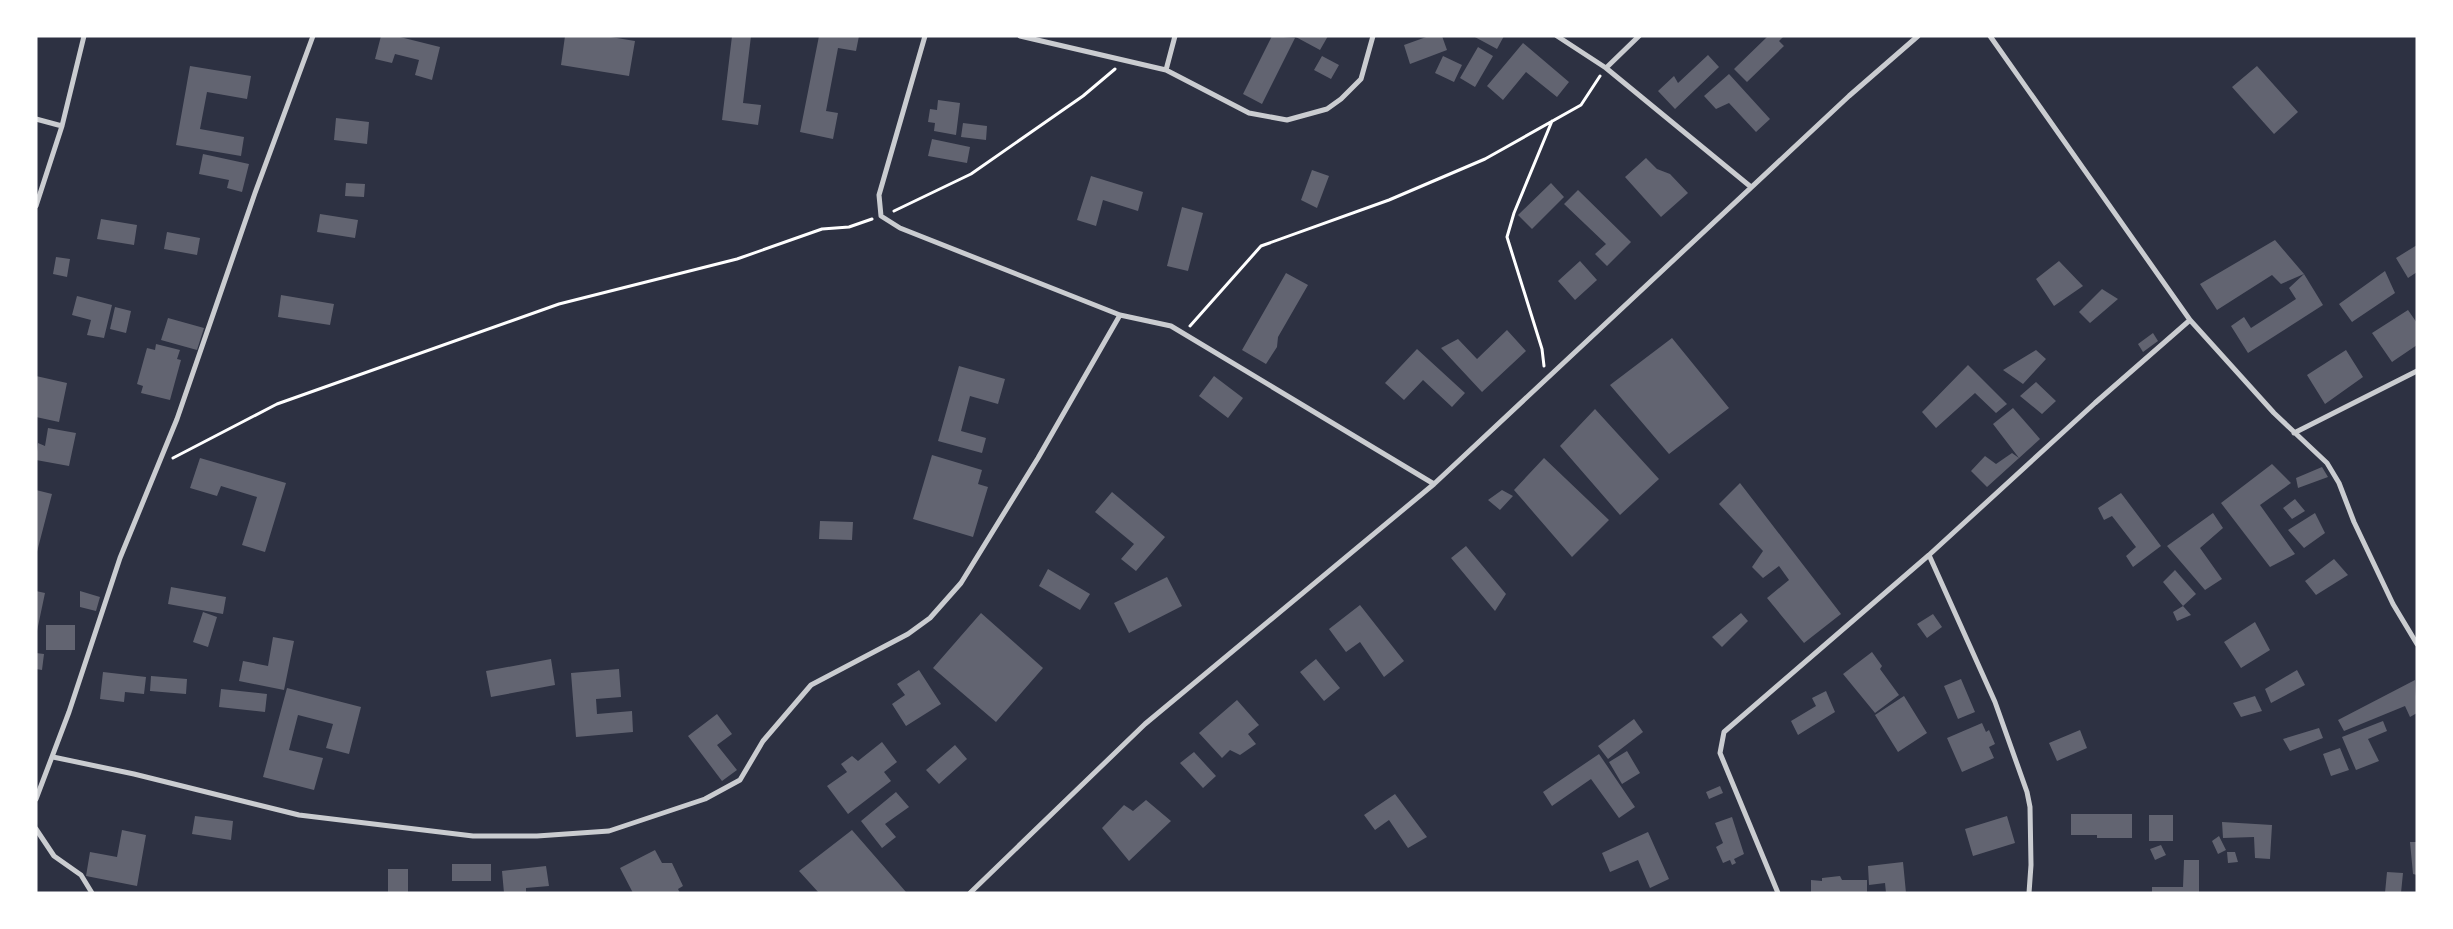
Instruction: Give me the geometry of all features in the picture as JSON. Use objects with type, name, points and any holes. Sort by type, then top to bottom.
[{"type":"street","points":[[36,206],[62,126],[84,36]]},
{"type":"street","points":[[36,799],[120,558],[156,466],[177,419],[255,193],[313,36]]},
{"type":"street","points":[[925,36],[880,194],[881,216],[900,228],[1120,315],[1171,326],[1184,332],[1434,484]]},
{"type":"street","points":[[1020,36],[1166,70],[1249,113],[1287,120],[1327,109],[1341,99],[1361,79],[1373,36]]},
{"type":"street","points":[[1166,70],[1175,36]]},
{"type":"street","points":[[1557,36],[1606,68],[1751,187]]},
{"type":"street","points":[[1606,68],[1639,36]]},
{"type":"street","points":[[970,893],[1145,724],[1434,484],[1849,96],[1918,36]]},
{"type":"street","points":[[1990,36],[2190,320],[2294,434],[2327,463],[2340,483],[2354,522],[2393,604],[2417,644]]},
{"type":"street","points":[[36,119],[62,126]]},
{"type":"street","points":[[52,757],[134,774],[299,815],[473,836],[537,836],[609,831],[705,799],[740,780],[763,742],[811,686],[908,634],[930,618],[961,583],[1038,458],[1120,315]]},
{"type":"street","points":[[1778,893],[1720,753],[1724,732],[1929,555],[2190,320]]},
{"type":"street","points":[[2294,434],[2417,371]]},
{"type":"street","points":[[1929,555],[1995,702],[2026,792],[2030,807],[2029,893]]},
{"type":"street","points":[[36,829],[54,856],[81,875],[92,893]]},
{"type":"path","points":[[156,466],[277,404],[559,304],[737,259],[822,229],[849,227],[904,207],[972,174],[1083,96],[1125,60]]},
{"type":"path","points":[[1184,332],[1261,246],[1389,200],[1486,159],[1581,105],[1606,68]]},
{"type":"path","points":[[1545,382],[1542,349],[1508,237],[1514,213],[1552,121]]},
{"type":"building","points":[[381,36],[396,36],[440,47],[432,80],[415,75],[419,60],[395,54],[392,63],[375,59]]},
{"type":"building","points":[[565,36],[605,36],[635,41],[629,76],[561,65]]},
{"type":"building","points":[[732,36],[751,36],[743,103],[761,105],[758,125],[722,120]]},
{"type":"building","points":[[819,36],[859,36],[856,51],[838,48],[826,111],[838,113],[833,139],[800,132]]},
{"type":"building","points":[[1272,36],[1295,38],[1262,104],[1243,94]]},
{"type":"building","points":[[1294,36],[1328,36],[1320,50]]},
{"type":"building","points":[[1429,36],[1442,36],[1447,50],[1410,64],[1404,45]]},
{"type":"building","points":[[1473,36],[1504,36],[1497,49]]},
{"type":"building","points":[[1768,36],[1784,36],[1779,41],[1784,46],[1747,82],[1734,69]]},
{"type":"building","points":[[1523,43],[1569,82],[1557,97],[1526,72],[1503,100],[1487,86]]},
{"type":"building","points":[[1478,47],[1493,56],[1475,87],[1460,78]]},
{"type":"building","points":[[1708,55],[1719,67],[1675,109],[1658,91],[1674,76],[1678,83]]},
{"type":"building","points":[[1322,56],[1339,65],[1331,79],[1314,70]]},
{"type":"building","points":[[1443,56],[1462,65],[1454,82],[1435,73]]},
{"type":"building","points":[[190,66],[251,76],[247,99],[207,92],[200,129],[244,137],[241,156],[176,145]]},
{"type":"building","points":[[2257,66],[2298,112],[2274,134],[2232,87]]},
{"type":"building","points":[[1729,74],[1770,119],[1756,132],[1729,103],[1716,109],[1704,96]]},
{"type":"building","points":[[938,100],[960,103],[956,135],[934,131],[935,123],[928,122],[930,109],[937,110]]},
{"type":"building","points":[[336,118],[369,122],[367,144],[334,140]]},
{"type":"building","points":[[963,123],[987,126],[986,140],[961,137]]},
{"type":"building","points":[[932,139],[970,147],[967,163],[928,156]]},
{"type":"building","points":[[203,154],[249,164],[242,192],[227,188],[229,180],[199,174]]},
{"type":"building","points":[[1646,158],[1657,169],[1670,174],[1688,193],[1661,217],[1625,177]]},
{"type":"building","points":[[1312,170],[1329,176],[1317,208],[1301,200]]},
{"type":"building","points":[[1091,176],[1143,192],[1138,211],[1103,200],[1096,226],[1077,220]]},
{"type":"building","points":[[346,183],[365,184],[364,197],[345,196]]},
{"type":"building","points":[[1551,183],[1564,197],[1532,229],[1518,215]]},
{"type":"building","points":[[1578,190],[1631,242],[1607,266],[1595,254],[1606,244],[1564,204]]},
{"type":"building","points":[[1182,207],[1203,213],[1188,271],[1167,266]]},
{"type":"building","points":[[320,214],[358,220],[355,238],[317,232]]},
{"type":"building","points":[[101,219],[137,225],[134,245],[97,239]]},
{"type":"building","points":[[167,232],[200,238],[197,255],[164,249]]},
{"type":"building","points":[[2275,240],[2304,274],[2281,284],[2272,275],[2217,310],[2200,284]]},
{"type":"building","points":[[2417,245],[2417,272],[2408,278],[2396,258]]},
{"type":"building","points":[[56,257],[70,259],[67,277],[53,274]]},
{"type":"building","points":[[1580,261],[1597,280],[1575,300],[1558,281]]},
{"type":"building","points":[[2059,261],[2083,286],[2054,306],[2036,279]]},
{"type":"building","points":[[2385,271],[2395,293],[2352,322],[2339,304]]},
{"type":"building","points":[[1286,273],[1308,285],[1278,337],[1277,347],[1266,364],[1242,350]]},
{"type":"building","points":[[2304,274],[2323,305],[2248,353],[2231,326],[2244,317],[2251,328],[2296,299],[2289,288]]},
{"type":"building","points":[[2102,289],[2118,299],[2090,323],[2079,312]]},
{"type":"building","points":[[281,295],[334,304],[330,325],[278,317]]},
{"type":"building","points":[[77,296],[112,305],[104,338],[87,335],[91,320],[72,315]]},
{"type":"building","points":[[115,307],[131,311],[126,333],[110,329]]},
{"type":"building","points":[[2408,310],[2417,323],[2417,345],[2392,362],[2372,333]]},
{"type":"building","points":[[168,318],[204,328],[197,350],[161,340]]},
{"type":"building","points":[[1507,330],[1526,351],[1482,392],[1441,348],[1458,339],[1477,359]]},
{"type":"building","points":[[2153,333],[2158,341],[2143,352],[2138,344]]},
{"type":"building","points":[[1672,338],[1729,408],[1669,454],[1610,385]]},
{"type":"building","points":[[156,344],[180,350],[177,359],[181,360],[170,400],[141,393],[143,386],[137,384],[147,348],[155,350]]},
{"type":"building","points":[[1417,349],[1465,393],[1452,407],[1423,380],[1404,400],[1385,383]]},
{"type":"building","points":[[2036,350],[2046,359],[2023,384],[2003,370]]},
{"type":"building","points":[[2346,350],[2363,377],[2325,404],[2307,375]]},
{"type":"building","points":[[1968,365],[2007,404],[1996,413],[1975,393],[1936,428],[1922,412]]},
{"type":"building","points":[[959,366],[1005,379],[998,404],[970,396],[961,431],[986,438],[982,453],[938,441]]},
{"type":"building","points":[[36,376],[67,383],[59,422],[36,417]]},
{"type":"building","points":[[1214,376],[1243,398],[1228,418],[1199,396]]},
{"type":"building","points":[[2036,382],[2056,401],[2042,414],[2020,396]]},
{"type":"building","points":[[2013,408],[2040,439],[1987,487],[1971,471],[1985,456],[1996,464],[2012,453],[2019,458],[1993,424]]},
{"type":"building","points":[[1595,409],[1659,479],[1620,515],[1560,446]]},
{"type":"building","points":[[48,428],[76,433],[69,466],[36,460],[38,443],[45,446]]},
{"type":"building","points":[[932,455],[982,470],[978,484],[988,487],[973,537],[913,519]]},
{"type":"building","points":[[200,458],[286,483],[265,552],[242,545],[257,497],[221,486],[217,496],[190,488]]},
{"type":"building","points":[[1544,458],[1609,520],[1572,557],[1514,490]]},
{"type":"building","points":[[2272,464],[2291,483],[2260,505],[2295,554],[2270,567],[2221,503]]},
{"type":"building","points":[[2322,467],[2328,477],[2298,488],[2296,478]]},
{"type":"building","points":[[1740,483],[1841,614],[1804,643],[1767,598],[1789,580],[1779,566],[1763,578],[1752,567],[1763,551],[1719,504]]},
{"type":"building","points":[[36,490],[52,494],[37,552],[36,552]]},
{"type":"building","points":[[1502,490],[1513,496],[1500,510],[1488,500]]},
{"type":"building","points":[[1112,492],[1165,537],[1136,571],[1121,559],[1134,544],[1095,512]]},
{"type":"building","points":[[2121,493],[2161,546],[2133,567],[2126,556],[2136,547],[2112,516],[2104,520],[2098,508]]},
{"type":"building","points":[[2295,499],[2305,511],[2292,519],[2283,508]]},
{"type":"building","points":[[2213,513],[2223,528],[2200,548],[2222,579],[2205,590],[2167,546]]},
{"type":"building","points":[[2315,513],[2325,533],[2304,548],[2288,530]]},
{"type":"building","points":[[820,521],[853,522],[852,540],[819,539]]},
{"type":"building","points":[[1466,546],[1506,594],[1495,611],[1451,558]]},
{"type":"building","points":[[2334,559],[2348,575],[2316,595],[2305,581]]},
{"type":"building","points":[[1048,569],[1090,594],[1080,610],[1039,586]]},
{"type":"building","points":[[2175,570],[2196,594],[2183,606],[2163,582]]},
{"type":"building","points":[[1167,577],[1182,606],[1129,633],[1114,603]]},
{"type":"building","points":[[171,587],[226,597],[223,614],[168,604]]},
{"type":"building","points":[[36,591],[45,593],[37,631],[36,631]]},
{"type":"building","points":[[80,591],[100,597],[96,611],[80,607]]},
{"type":"building","points":[[1360,605],[1404,661],[1384,677],[1360,642],[1346,652],[1329,629]]},
{"type":"building","points":[[2183,606],[2191,615],[2177,621],[2173,612]]},
{"type":"building","points":[[203,612],[217,617],[208,647],[193,642]]},
{"type":"building","points":[[981,613],[1043,668],[996,722],[933,668]]},
{"type":"building","points":[[1741,613],[1748,621],[1722,647],[1712,637]]},
{"type":"building","points":[[1933,614],[1942,627],[1927,638],[1917,624]]},
{"type":"building","points":[[2255,622],[2270,650],[2241,668],[2224,642]]},
{"type":"building","points":[[46,625],[75,625],[75,650],[46,650]]},
{"type":"building","points":[[273,637],[294,641],[284,690],[239,681],[243,661],[268,666]]},
{"type":"building","points":[[1872,652],[1882,666],[1880,669],[1899,695],[1875,713],[1843,674]]},
{"type":"building","points":[[36,653],[44,654],[42,670],[36,669]]},
{"type":"building","points":[[551,659],[555,685],[491,697],[486,671]]},
{"type":"building","points":[[1316,659],[1340,688],[1324,701],[1300,672]]},
{"type":"building","points":[[619,669],[621,697],[596,699],[597,714],[632,711],[633,732],[576,737],[571,673]]},
{"type":"building","points":[[919,670],[941,704],[906,726],[892,704],[905,695],[897,684]]},
{"type":"building","points":[[2297,670],[2305,685],[2271,703],[2265,689]]},
{"type":"building","points":[[103,672],[146,677],[144,694],[125,692],[124,702],[100,699]]},
{"type":"building","points":[[151,676],[187,679],[186,694],[150,691]]},
{"type":"building","points":[[1961,679],[1975,712],[1958,719],[1944,686]]},
{"type":"building","points":[[2415,680],[2417,713],[2410,717],[2405,706],[2344,731],[2338,720]]},
{"type":"building","points":[[287,688],[361,707],[349,754],[326,748],[333,724],[298,715],[289,750],[323,758],[314,790],[263,777]]},
{"type":"building","points":[[221,689],[267,694],[265,712],[219,707]]},
{"type":"building","points":[[1826,691],[1835,712],[1798,735],[1791,721],[1816,706],[1812,698]]},
{"type":"building","points":[[1904,696],[1927,733],[1898,752],[1875,715]]},
{"type":"building","points":[[2255,696],[2262,711],[2241,717],[2233,703]]},
{"type":"building","points":[[1237,700],[1259,725],[1248,734],[1256,744],[1240,755],[1230,750],[1222,758],[1199,733]]},
{"type":"building","points":[[717,714],[732,734],[717,745],[737,770],[722,781],[688,736]]},
{"type":"building","points":[[1634,719],[1643,732],[1608,759],[1598,746]]},
{"type":"building","points":[[2383,721],[2387,731],[2368,739],[2379,761],[2356,770],[2342,737]]},
{"type":"building","points":[[1982,723],[1986,732],[1989,730],[1995,744],[1989,747],[1994,758],[1962,772],[1947,738]]},
{"type":"building","points":[[2319,728],[2323,738],[2290,751],[2283,739]]},
{"type":"building","points":[[2080,730],[2087,748],[2057,761],[2049,743]]},
{"type":"building","points":[[882,742],[897,762],[884,772],[891,781],[848,814],[827,786],[847,772],[841,764],[852,756],[858,761]]},
{"type":"building","points":[[955,745],[967,759],[939,784],[926,770]]},
{"type":"building","points":[[2340,748],[2349,770],[2331,776],[2323,754]]},
{"type":"building","points":[[1627,751],[1640,773],[1622,784],[1609,762]]},
{"type":"building","points":[[1194,752],[1216,776],[1203,788],[1180,763]]},
{"type":"building","points":[[1599,754],[1635,807],[1619,818],[1591,779],[1552,806],[1543,792]]},
{"type":"building","points":[[1720,786],[1723,793],[1709,799],[1706,792]]},
{"type":"building","points":[[896,792],[909,807],[885,824],[896,837],[882,848],[861,821]]},
{"type":"building","points":[[1395,794],[1427,837],[1408,848],[1389,820],[1375,830],[1364,815]]},
{"type":"building","points":[[1146,800],[1171,821],[1129,861],[1102,828],[1124,805],[1133,811]]},
{"type":"building","points":[[2071,814],[2132,814],[2132,838],[2097,838],[2097,835],[2071,835]]},
{"type":"building","points":[[2149,815],[2173,815],[2173,841],[2149,841]]},
{"type":"building","points":[[195,816],[233,821],[231,840],[192,834]]},
{"type":"building","points":[[2007,816],[2015,843],[1973,856],[1965,829]]},
{"type":"building","points":[[1732,817],[1744,854],[1734,859],[1736,863],[1732,865],[1730,860],[1723,863],[1716,847],[1723,843],[1715,823]]},
{"type":"building","points":[[2222,822],[2272,825],[2270,859],[2255,858],[2254,837],[2223,838]]},
{"type":"building","points":[[122,830],[146,835],[137,886],[86,876],[90,852],[117,857]]},
{"type":"building","points":[[852,830],[905,893],[819,893],[799,871]]},
{"type":"building","points":[[1648,832],[1669,879],[1650,888],[1638,860],[1610,872],[1602,853]]},
{"type":"building","points":[[2219,836],[2226,850],[2218,854],[2212,841]]},
{"type":"building","points":[[2410,842],[2417,842],[2417,875],[2413,874]]},
{"type":"building","points":[[2161,845],[2166,855],[2155,860],[2150,849]]},
{"type":"building","points":[[655,850],[662,863],[672,863],[683,886],[678,889],[680,893],[633,893],[620,868]]},
{"type":"building","points":[[2227,852],[2235,852],[2238,862],[2228,863]]},
{"type":"building","points":[[2184,860],[2199,860],[2199,893],[2152,893],[2152,887],[2183,887]]},
{"type":"building","points":[[1903,862],[1906,893],[1886,893],[1885,883],[1869,885],[1868,866]]},
{"type":"building","points":[[452,864],[491,864],[491,881],[452,881]]},
{"type":"building","points":[[546,866],[549,886],[526,888],[526,893],[504,893],[502,871]]},
{"type":"building","points":[[388,869],[408,869],[408,893],[388,893]]},
{"type":"building","points":[[2387,872],[2403,873],[2401,893],[2385,893]]},
{"type":"building","points":[[1840,876],[1842,880],[1867,880],[1867,893],[1811,893],[1811,880],[1822,881],[1822,878]]}]
